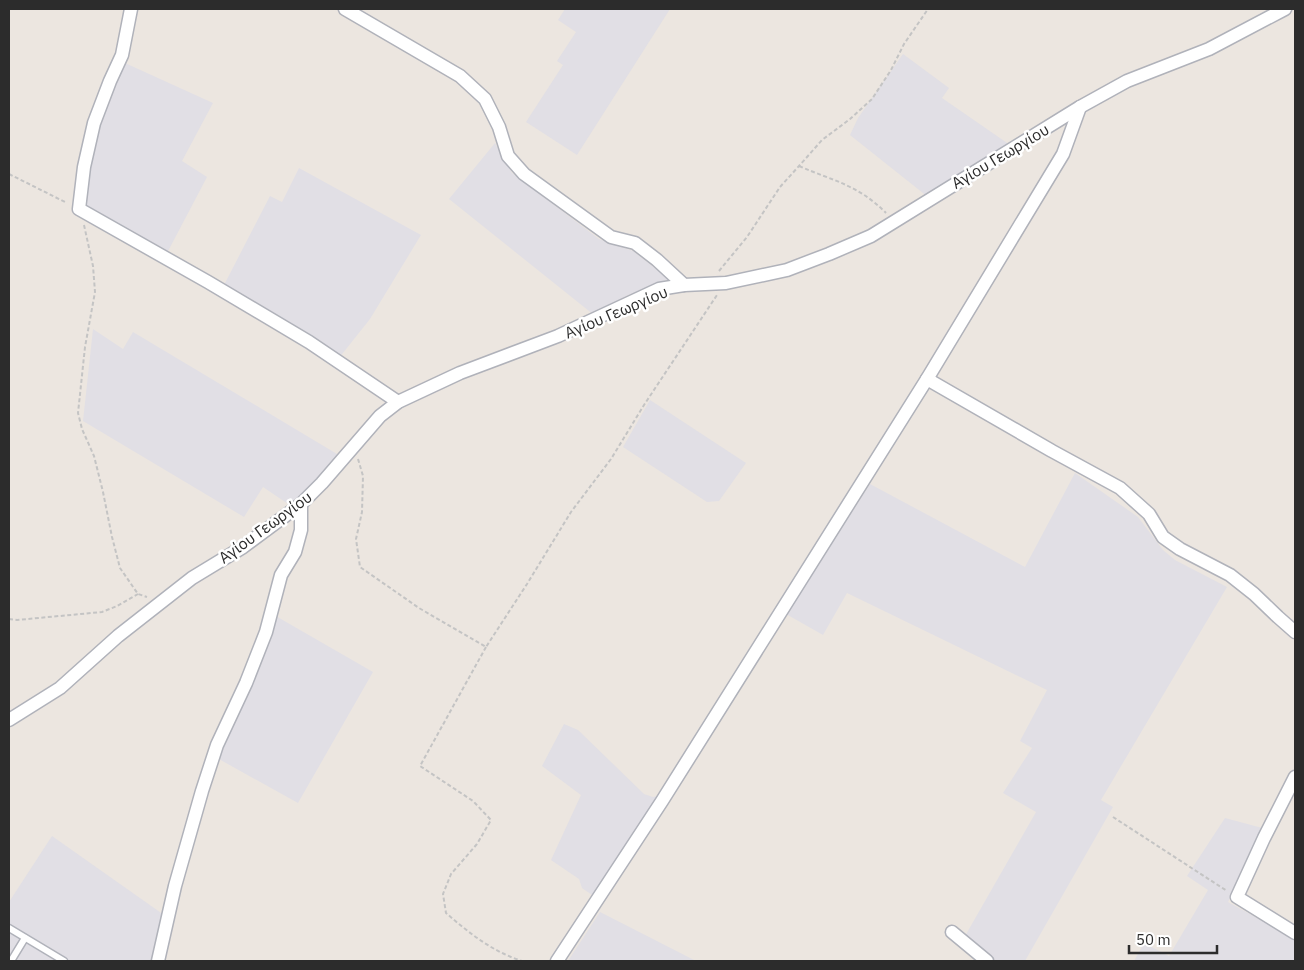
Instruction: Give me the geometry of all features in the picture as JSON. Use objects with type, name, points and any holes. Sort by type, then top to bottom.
[{"type":"street","points":[[131,9],[122,55],[94,123],[84,166],[79,209],[309,342],[398,402]]},
{"type":"street","points":[[345,9],[460,76],[485,99],[499,127],[508,156],[524,174],[611,237],[635,244],[657,260],[684,285]]},
{"type":"street","name":"Αγίου Γεωργίου","points":[[9,720],[60,688],[118,636],[192,578],[243,546],[301,504],[354,448],[380,416],[398,402],[435,383],[558,336],[659,289],[684,285],[726,283],[787,270],[871,236],[1080,107],[1127,81],[1209,49],[1285,9]]},
{"type":"street","points":[[557,961],[662,801],[927,379],[1063,154],[1080,107]]},
{"type":"street","points":[[927,379],[1120,488],[1149,514],[1163,537],[1180,549],[1230,575],[1254,594],[1295,632]]},
{"type":"street","points":[[158,961],[175,886],[202,791],[217,745],[246,683],[266,632],[282,575],[295,552],[301,530],[301,504]]},
{"type":"street","points":[[1295,777],[1237,897],[1295,933]]},
{"type":"street","points":[[952,932],[987,961]]},
{"type":"lane","points":[[9,928],[64,961]]},
{"type":"lane","points":[[11,961],[24,938]]},
{"type":"path","points":[[709,284],[747,236],[780,187],[822,140],[850,119],[872,99],[904,44],[928,9]]},
{"type":"path","points":[[799,166],[850,186],[872,200],[894,221]]},
{"type":"path","points":[[9,174],[79,209],[87,236],[95,292],[85,347],[78,413],[82,429],[94,456],[120,568],[138,594],[161,603]]},
{"type":"path","points":[[522,961],[507,956],[470,933],[446,913],[443,894],[451,874],[477,844],[491,820],[473,801],[420,766],[486,647],[528,584],[571,512],[611,459],[644,405],[726,283]]},
{"type":"path","points":[[354,448],[363,476],[362,512],[356,539],[360,567],[419,608],[486,647]]},
{"type":"path","points":[[9,619],[17,620],[102,612],[118,606],[138,594]]},
{"type":"path","points":[[1113,817],[1237,897]]},
{"type":"shaded area","points":[[565,9],[670,9],[577,155],[526,122],[563,65],[557,61],[576,32],[558,20]]},
{"type":"shaded area","points":[[903,54],[949,88],[942,98],[1010,145],[928,197],[850,135],[858,118]]},
{"type":"shaded area","points":[[125,63],[213,103],[182,161],[207,177],[166,255],[82,208],[89,161],[109,95]]},
{"type":"shaded area","points":[[495,143],[512,173],[599,239],[633,251],[669,279],[626,296],[594,315],[449,199]]},
{"type":"shaded area","points":[[299,168],[421,235],[370,319],[339,358],[223,287],[270,196],[282,202]]},
{"type":"shaded area","points":[[93,329],[123,349],[133,332],[342,457],[291,506],[263,487],[244,517],[83,421]]},
{"type":"shaded area","points":[[650,400],[746,463],[719,501],[707,502],[623,447]]},
{"type":"shaded area","points":[[1075,473],[1138,517],[1163,550],[1175,560],[1227,587],[1101,800],[1113,807],[1025,961],[994,961],[965,936],[1036,812],[1003,793],[1032,748],[1020,741],[1047,690],[847,593],[823,635],[786,614],[870,484],[1025,567]]},
{"type":"shaded area","points":[[274,615],[373,672],[298,803],[217,758]]},
{"type":"shaded area","points":[[564,724],[578,730],[644,794],[653,797],[661,795],[595,897],[582,888],[579,879],[551,860],[581,795],[542,766]]},
{"type":"shaded area","points":[[1225,818],[1266,829],[1228,902],[1295,939],[1295,961],[1134,961],[1144,943],[1169,956],[1208,890],[1187,876]]},
{"type":"shaded area","points":[[52,836],[164,915],[153,961],[9,961],[9,902]]},
{"type":"shaded area","points":[[600,912],[696,961],[568,961]]}]
